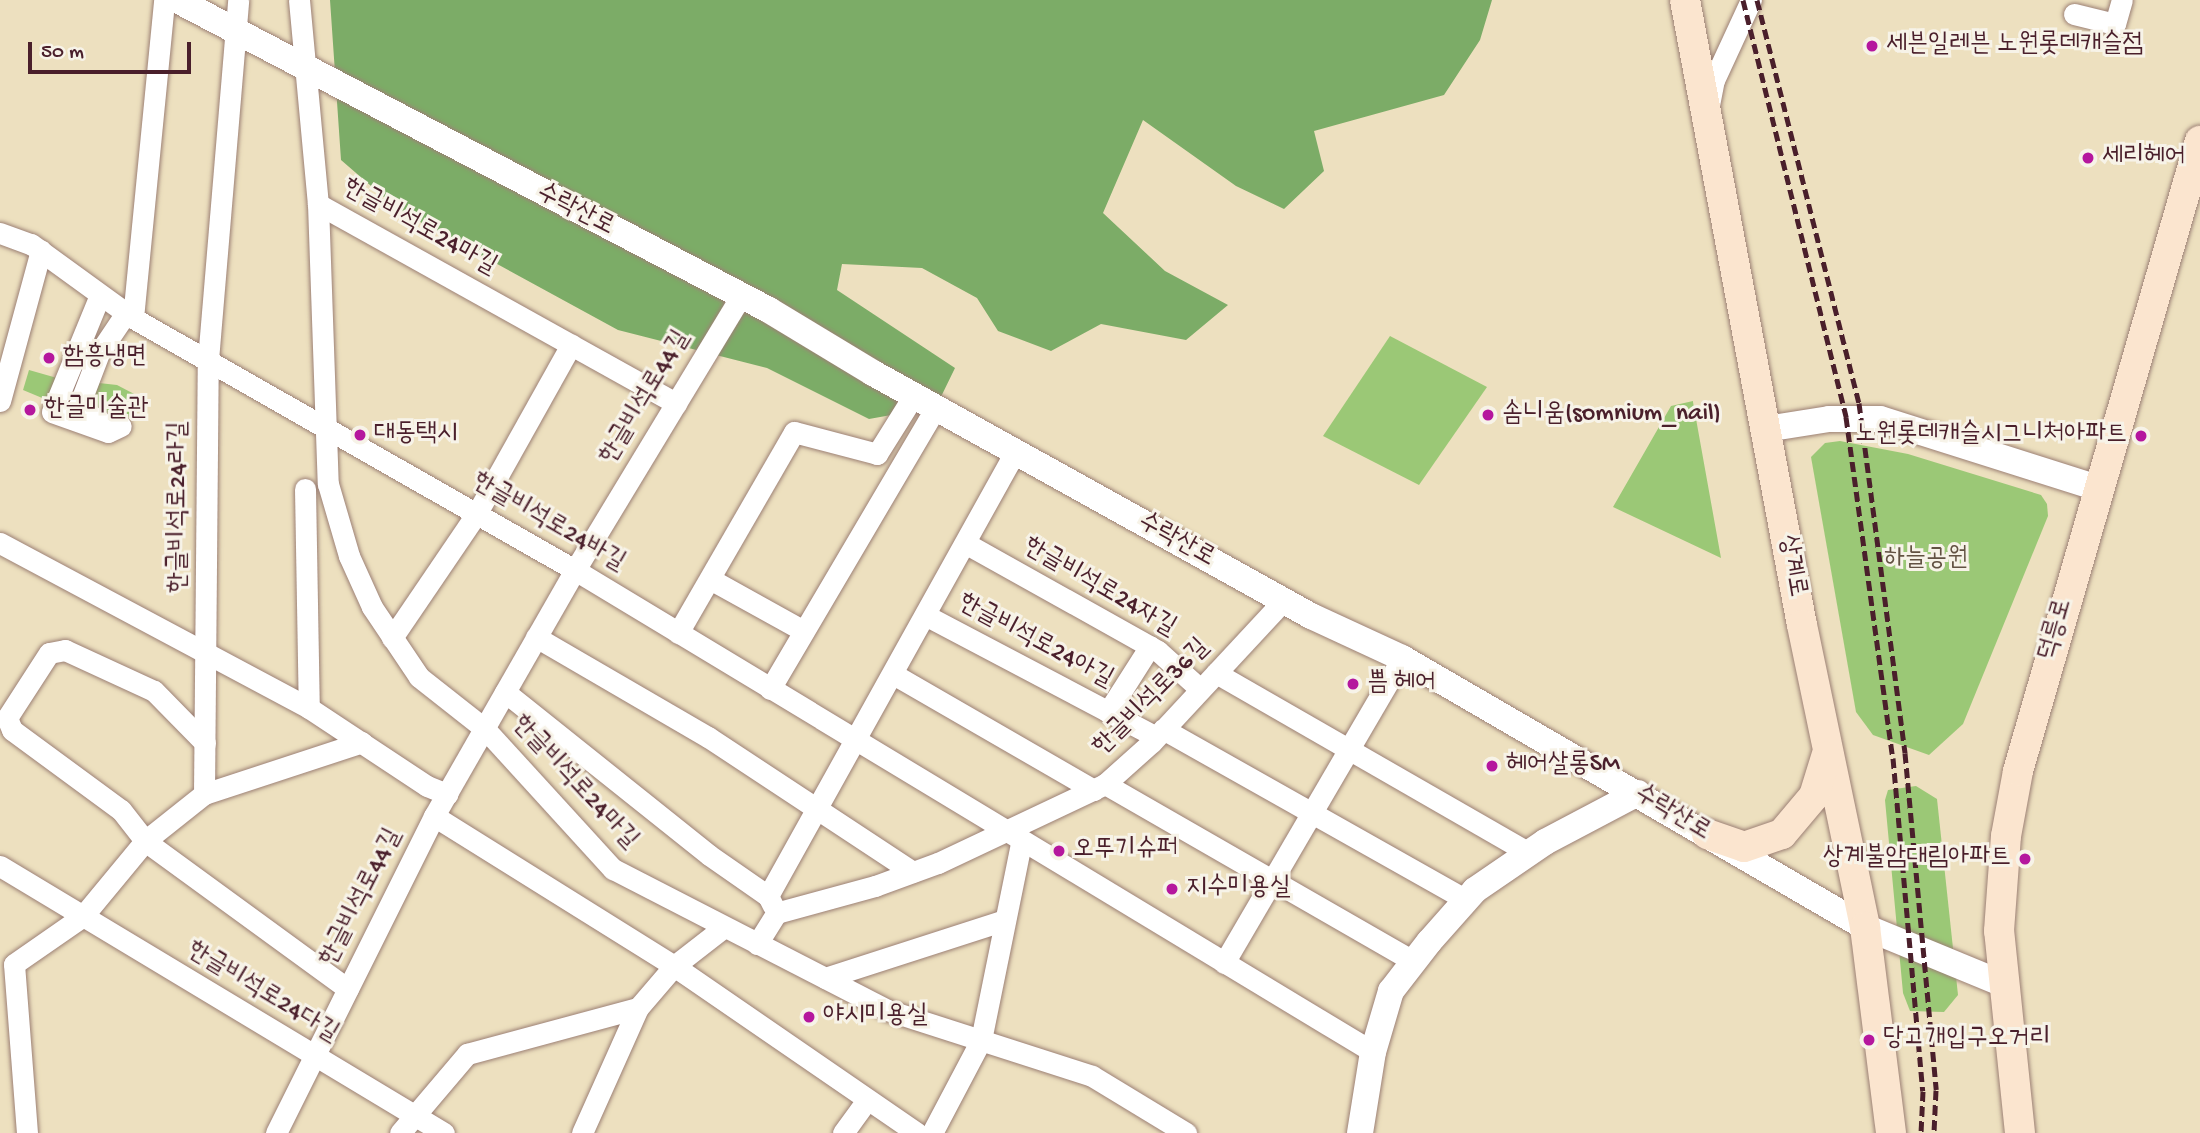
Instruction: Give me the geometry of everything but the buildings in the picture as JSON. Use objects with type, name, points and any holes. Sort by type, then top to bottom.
[{"type":"main road","name":"상계로","points":[[1685,0],[1827,750],[1865,927],[1891,1133]]},
{"type":"main road","name":"덕릉로","points":[[2020,1133],[2003,984],[2001,889],[2018,771],[2097,488],[2200,141]]},
{"type":"main road","points":[[1707,834],[1744,847],[1782,834],[1814,796],[1827,750]]},
{"type":"street","points":[[100,295],[52,412],[108,432],[121,426],[90,418],[78,408],[99,353],[129,316],[164,0]]},
{"type":"street","name":"수락산로","points":[[177,0],[233,32],[741,296],[925,402],[1283,601],[1402,658],[1865,927],[2003,984]]},
{"type":"street","points":[[208,360],[233,32],[238,0]]},
{"type":"street","name":"한글비석로24마길","points":[[299,0],[318,204],[323,424],[328,484],[349,556],[392,638],[419,677],[485,729],[613,869],[723,929],[887,1010],[1092,1076],[1186,1133]]},
{"type":"street","points":[[1708,118],[1714,80],[1751,0]]},
{"type":"street","points":[[2074,14],[2115,24],[2122,0]]},
{"type":"street","name":"한글비석로24마길","points":[[318,204],[676,403]]},
{"type":"street","name":"한글비석로24바길","points":[[0,233],[41,250],[129,316],[323,424],[575,570],[1014,838],[1373,1052]]},
{"type":"street","points":[[0,401],[41,250]]},
{"type":"street","name":"한글비석로44길","points":[[276,1133],[434,816],[575,570],[741,296]]},
{"type":"street","points":[[392,638],[477,513],[571,345]]},
{"type":"street","name":"한글비석로24라길","points":[[208,360],[208,655]]},
{"type":"street","points":[[678,633],[794,432],[877,454],[925,402]]},
{"type":"street","points":[[770,689],[804,631],[925,402]]},
{"type":"street","points":[[1766,429],[1829,419],[1880,419],[2097,488]]},
{"type":"street","points":[[757,944],[772,904],[820,807],[1015,452]]},
{"type":"street","points":[[306,489],[309,708]]},
{"type":"street","name":"한글비석로24라길","points":[[0,543],[309,708],[427,786],[447,794]]},
{"type":"street","name":"한글비석로24자길","points":[[965,543],[1150,646],[1199,688]]},
{"type":"street","points":[[709,579],[804,631]]},
{"type":"street","name":"한글비석로36길","points":[[1014,838],[1100,787],[1159,733],[1283,601]]},
{"type":"street","name":"한글비석로24아길","points":[[926,615],[1108,712],[1159,733],[1311,813],[1466,900]]},
{"type":"street","points":[[536,638],[820,807],[826,817],[913,872]]},
{"type":"street","points":[[1108,712],[1150,646]]},
{"type":"street","points":[[205,743],[170,704],[134,681],[65,650],[50,653],[12,705],[7,718],[12,730],[121,810],[145,841],[348,989]]},
{"type":"street","points":[[204,794],[208,655]]},
{"type":"street","points":[[1224,963],[1402,658]]},
{"type":"street","points":[[1216,673],[1529,853]]},
{"type":"street","points":[[893,674],[1272,880],[1414,962]]},
{"type":"street","points":[[505,692],[772,904]]},
{"type":"street","points":[[27,1133],[7,963],[83,916],[145,841],[204,794],[362,742]]},
{"type":"street","points":[[1360,1133],[1373,1052],[1391,991],[1414,962],[1466,900],[1529,853],[1638,793]]},
{"type":"street","points":[[434,816],[674,966],[918,1133]]},
{"type":"street","points":[[772,904],[913,872],[1014,838],[1005,920],[981,1040],[932,1133]]},
{"type":"street","name":"한글비석로24다길","points":[[0,866],[313,1058],[444,1133]]},
{"type":"street","points":[[825,978],[1005,920]]},
{"type":"street","points":[[582,1133],[638,1008],[674,966],[723,929]]},
{"type":"street","points":[[400,1133],[467,1054],[638,1008]]},
{"type":"street","points":[[843,1133],[867,1100]]},
{"type":"green space","points":[[330,0],[1492,0],[1480,40],[1444,95],[1314,131],[1324,171],[1284,209],[1236,186],[1143,120],[1103,213],[1165,271],[1228,305],[1186,340],[1101,324],[1051,351],[998,331],[977,298],[922,268],[842,264],[837,290],[955,368],[936,407],[869,419],[767,368],[618,330],[400,211],[341,160]]},
{"type":"green space","points":[[1390,336],[1487,387],[1419,485],[1323,436]]},
{"type":"green space","points":[[29,370],[57,378],[47,400],[23,390]]},
{"type":"green space","points":[[99,383],[117,385],[138,396],[127,420],[91,406]]},
{"type":"green space","points":[[1693,401],[1721,558],[1613,507],[1671,406]]},
{"type":"green space","name":"하늘공원","points":[[1840,441],[1908,454],[2041,495],[2047,504],[2048,516],[1963,724],[1929,755],[1873,735],[1856,712],[1811,457],[1825,443]]},
{"type":"green space","points":[[1916,786],[1937,799],[1958,995],[1944,1012],[1910,1011],[1903,993],[1885,800],[1888,790]]},
{"type":"railway","points":[[1743,0],[1846,417],[1893,758],[1923,1091],[1921,1133]]},
{"type":"railway","points":[[1757,0],[1859,403],[1905,753],[1936,1090],[1934,1133]]},
{"type":"place","name":"세븐일레븐 노원롯데캐슬점","points":[[1872,46]]},
{"type":"place","name":"세리헤어","points":[[2088,158]]},
{"type":"place","name":"함흥냉면","points":[[49,358]]},
{"type":"place","name":"한글미술관","points":[[30,410]]},
{"type":"place","name":"솜니움(somnium_nail)","points":[[1488,415]]},
{"type":"place","name":"대동택시","points":[[360,435]]},
{"type":"place","name":"노원롯데캐슬시그니처아파트","points":[[2141,436]]},
{"type":"place","name":"쁨 헤어","points":[[1353,684]]},
{"type":"place","name":"헤어살롱SM","points":[[1492,766]]},
{"type":"place","name":"오뚜기슈퍼","points":[[1059,851]]},
{"type":"place","name":"상계불암대림아파트","points":[[2025,859]]},
{"type":"place","name":"지수미용실","points":[[1172,889]]},
{"type":"place","name":"야시미용실","points":[[809,1017]]},
{"type":"place","name":"당고개입구오거리","points":[[1869,1040]]}]
